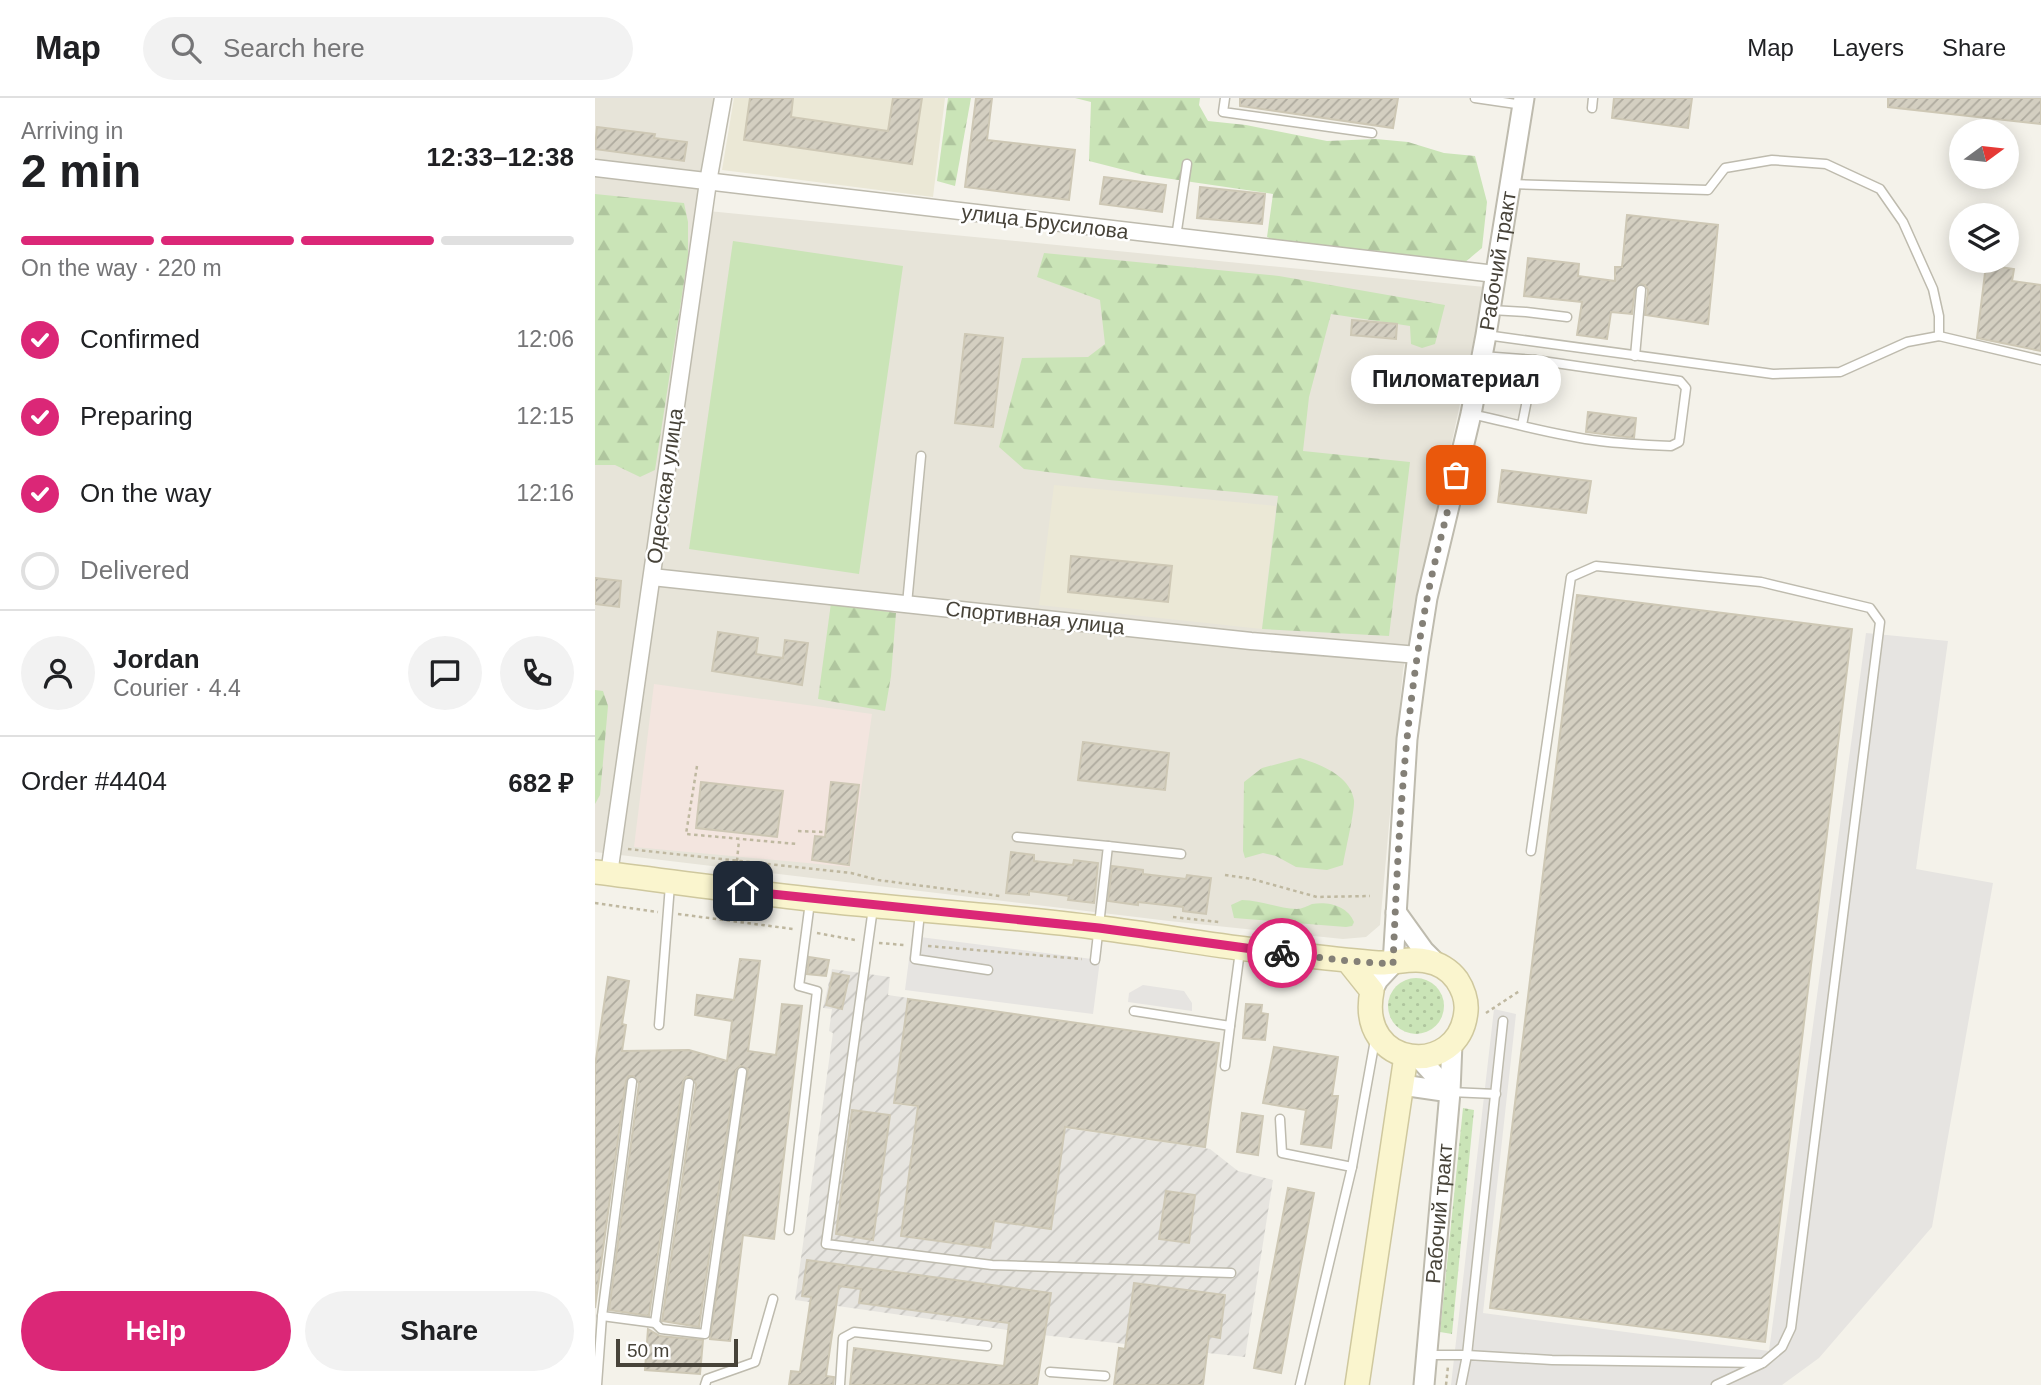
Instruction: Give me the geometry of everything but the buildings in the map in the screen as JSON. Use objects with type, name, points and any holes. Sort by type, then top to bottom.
[{"type":"main road","points":[[602,873],[810,899],[1099,928],[1348,961],[1393,964],[1424,960],[1437,964]]},
{"type":"main road","points":[[1348,961],[1372,991],[1369,1013],[1376,1033],[1394,1051],[1412,1056],[1442,1050],[1452,1043]]},
{"type":"main road","name":"Рабочий тракт","points":[[1437,964],[1458,981],[1466,1006],[1465,1019],[1452,1043]]},
{"type":"main road","points":[[1357,1385],[1402,1086],[1412,1056]]},
{"type":"street","name":"Одесская улица","points":[[602,873],[613,848],[708,182],[723,98]]},
{"type":"street","name":"Рабочий тракт","points":[[1393,964],[1407,739],[1418,655],[1427,598],[1471,414],[1491,310],[1524,101]]},
{"type":"street","name":"улица Брусилова","points":[[595,168],[1495,274]]},
{"type":"street","name":"Спортивная улица","points":[[652,577],[1251,641],[1418,655]]},
{"type":"street","points":[[1396,912],[1424,951],[1437,964]]},
{"type":"street","points":[[1372,991],[1393,964]]},
{"type":"street","name":"Рабочий тракт","points":[[1424,1385],[1452,1043]]},
{"type":"street","points":[[1412,1056],[1450,1093]]},
{"type":"street","points":[[1402,1086],[1450,1093]]},
{"type":"lane","points":[[1225,98],[1223,112],[1372,134]]},
{"type":"lane","points":[[1475,98],[1524,101]]},
{"type":"lane","points":[[1592,108],[1593,98]]},
{"type":"lane","points":[[1510,184],[1708,190],[1725,169],[1772,160],[1826,164],[1880,189],[1903,222],[1933,289],[1940,336]]},
{"type":"lane","points":[[1176,237],[1187,164]]},
{"type":"lane","points":[[1635,355],[1640,290]]},
{"type":"lane","points":[[1491,310],[1567,317]]},
{"type":"lane","points":[[1486,335],[1773,374],[1840,372],[1907,342],[1940,336],[2041,360]]},
{"type":"lane","points":[[1471,414],[1599,441],[1671,446],[1679,442],[1686,388],[1680,381],[1535,360],[1481,356]]},
{"type":"lane","points":[[1522,425],[1535,360]]},
{"type":"lane","points":[[907,604],[921,456]]},
{"type":"lane","points":[[1531,851],[1571,576],[1596,566],[1761,582],[1870,608],[1881,622],[1791,1328],[1782,1347],[1763,1363],[1716,1385]]},
{"type":"lane","points":[[1017,837],[1181,854]]},
{"type":"lane","points":[[1095,960],[1108,846]]},
{"type":"lane","points":[[659,1025],[670,882]]},
{"type":"lane","points":[[789,1230],[817,991],[799,986],[810,899]]},
{"type":"lane","points":[[873,905],[826,1244],[992,1265],[1231,1273]]},
{"type":"lane","points":[[920,910],[915,959],[988,970]]},
{"type":"lane","points":[[1225,1066],[1241,948]]},
{"type":"lane","points":[[1134,1011],[1230,1026]]},
{"type":"lane","points":[[1461,1385],[1467,1355],[1503,1021]]},
{"type":"lane","points":[[1300,1385],[1352,1167],[1376,1033]]},
{"type":"lane","points":[[602,1316],[655,1324],[660,1329],[705,1334],[741,1072]]},
{"type":"lane","points":[[597,1385],[602,1316],[632,1082]]},
{"type":"lane","points":[[655,1324],[689,1083]]},
{"type":"lane","points":[[1450,1093],[1496,1094]]},
{"type":"lane","points":[[1280,1119],[1282,1153],[1352,1167]]},
{"type":"lane","points":[[705,1385],[706,1379],[755,1362],[773,1299]]},
{"type":"lane","points":[[839,1385],[843,1338],[854,1332],[987,1346]]},
{"type":"lane","points":[[1426,1355],[1763,1363]]},
{"type":"lane","points":[[1050,1372],[1105,1376]]},
{"type":"lane","points":[[1077,1374],[1077,1385]]},
{"type":"path","points":[[697,766],[686,834],[797,844]]},
{"type":"path","points":[[798,831],[824,832]]},
{"type":"path","points":[[737,861],[739,839]]},
{"type":"path","points":[[613,848],[851,873],[878,880],[1009,897]]},
{"type":"path","points":[[1225,875],[1252,879],[1317,897],[1370,895]]},
{"type":"path","points":[[595,903],[806,931],[869,943],[1095,960]]},
{"type":"path","points":[[1170,917],[1219,922]]},
{"type":"path","points":[[1446,1385],[1449,1355]]},
{"type":"shaded area","points":[[595,98],[715,98],[698,210],[1485,287],[1403,670],[1380,925],[1366,937],[1343,939],[1169,921],[595,852]]},
{"type":"shaded area","points":[[734,98],[945,98],[933,197],[722,170]]},
{"type":"shaded area","points":[[1054,485],[1276,506],[1262,629],[1039,605]]},
{"type":"shaded area","points":[[1866,633],[1948,641],[1916,869],[1993,883],[1932,1227],[1819,1358],[1782,1385],[1451,1385],[1494,1009],[1516,1014],[1483,1313],[1769,1351]]},
{"type":"shaded area","points":[[654,684],[872,714],[850,867],[634,847]]},
{"type":"shaded area","points":[[912,936],[1100,960],[1093,1014],[905,990]]},
{"type":"shaded area","points":[[832,969],[890,977],[888,995],[908,998],[894,1104],[1210,1149],[1238,1171],[1273,1180],[1245,1357],[1042,1335],[795,1300],[833,1033],[829,1031],[832,1009],[823,1008]]},
{"type":"shaded area","points":[[1143,985],[1184,991],[1192,1003],[1192,1011],[1128,1002],[1129,993]]},
{"type":"green space","points":[[948,98],[971,98],[955,186],[937,181]]},
{"type":"green space","points":[[1075,98],[1200,98],[1199,105],[1208,121],[1246,125],[1327,141],[1376,139],[1408,142],[1444,153],[1475,156],[1487,202],[1482,248],[1464,263],[1328,246],[1281,243],[1267,237],[1273,194],[1144,175],[1089,161],[1091,102]]},
{"type":"green space","points":[[595,194],[684,203],[688,222],[688,256],[655,470],[640,477],[615,465],[595,465]]},
{"type":"green space","points":[[733,241],[903,266],[859,574],[689,549]]},
{"type":"green space","points":[[1044,253],[1279,276],[1445,305],[1435,344],[1422,348],[1411,344],[1410,326],[1331,314],[1309,397],[1303,451],[1410,462],[1389,636],[1262,629],[1278,496],[1024,469],[999,447],[1022,358],[1088,357],[1105,344],[1100,300],[1037,277]]},
{"type":"green space","points":[[831,603],[896,613],[885,711],[818,699]]},
{"type":"green space","points":[[595,690],[603,691],[608,706],[600,795],[595,804]]},
{"type":"green space","points":[[1300,758],[1333,772],[1351,791],[1354,805],[1343,865],[1327,870],[1296,867],[1276,856],[1263,853],[1245,858],[1244,782],[1262,768]]},
{"type":"green space","points":[[1242,900],[1297,909],[1312,904],[1331,904],[1342,908],[1354,922],[1352,926],[1346,927],[1234,918],[1231,905]]},
{"type":"green space","points":[[1416,978],[1431,983],[1439,991],[1444,1006],[1439,1021],[1431,1029],[1416,1034],[1401,1029],[1393,1021],[1388,1006],[1393,991],[1401,983]]},
{"type":"green space","points":[[1463,1108],[1474,1110],[1452,1334],[1440,1332]]},
{"type":"way so far","points":[[1282,953],[1393,964],[1407,739],[1415,676],[1427,598],[1456,475]]},
{"type":"place","name":"Пиломатериал","points":[[1456,475]]},
{"type":"route","points":[[743,891],[1099,928],[1282,953]]}]
